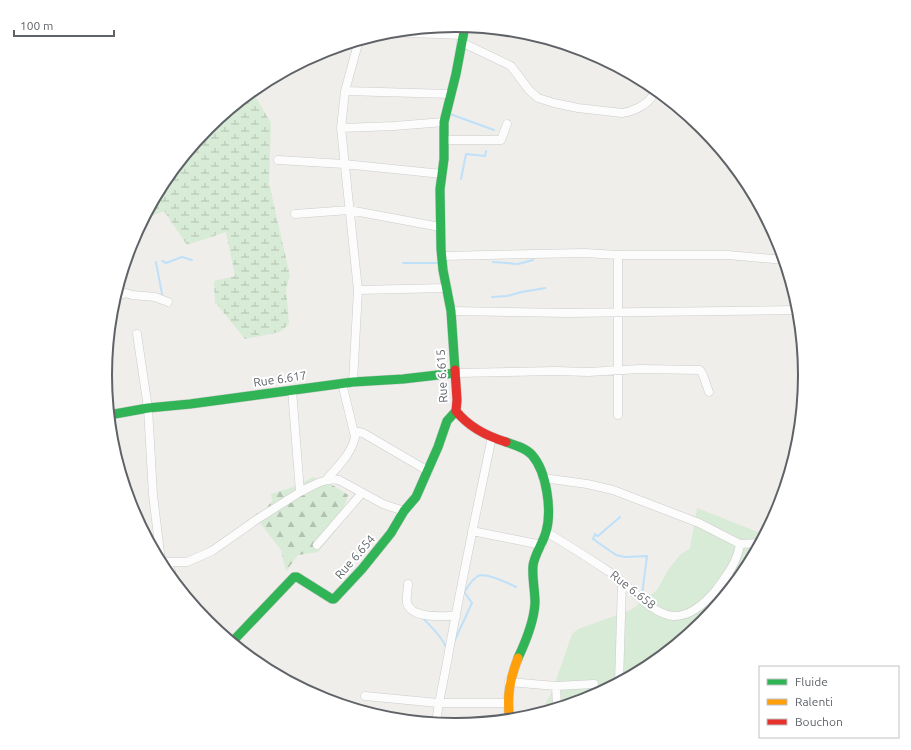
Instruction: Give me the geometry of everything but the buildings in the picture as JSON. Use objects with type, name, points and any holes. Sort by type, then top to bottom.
[{"type":"street","points":[[431,33],[463,34],[512,66],[532,93],[538,98],[554,103],[578,108],[627,112],[635,109],[650,99],[652,94]]},
{"type":"street","name":"Rue 6.615","points":[[463,34],[456,74],[444,122],[440,189],[442,256],[451,311],[457,400],[456,411],[470,426],[492,437],[523,447],[530,452],[537,461],[546,486],[548,507],[546,532],[533,564],[534,611],[530,630],[509,682],[506,703],[508,713]]},
{"type":"street","points":[[353,382],[358,290],[341,128],[345,91],[357,47]]},
{"type":"street","points":[[345,91],[450,94]]},
{"type":"street","points":[[341,128],[444,122]]},
{"type":"street","points":[[444,140],[501,140],[507,124]]},
{"type":"street","points":[[278,160],[344,164],[442,174]]},
{"type":"street","points":[[295,214],[349,210],[440,227]]},
{"type":"street","points":[[442,256],[585,253],[618,255],[728,255],[778,259]]},
{"type":"street","points":[[618,255],[618,415]]},
{"type":"street","points":[[358,290],[447,288]]},
{"type":"street","points":[[122,294],[126,293],[168,302]]},
{"type":"street","points":[[451,311],[567,313],[792,310]]},
{"type":"street","points":[[137,334],[148,408],[153,495],[162,552]]},
{"type":"street","points":[[454,373],[556,371],[588,372],[640,369],[700,370],[709,392]]},
{"type":"street","name":"Rue 6.617","points":[[114,414],[148,408],[190,404],[342,383],[403,379],[454,373]]},
{"type":"street","points":[[326,480],[350,451],[353,445],[354,431],[342,383]]},
{"type":"street","points":[[292,390],[300,492]]},
{"type":"street","name":"Rue 6.654","points":[[236,638],[294,577],[297,577],[334,599],[362,569],[391,533],[404,511],[420,490],[447,421],[456,411]]},
{"type":"street","points":[[354,431],[363,433],[428,471]]},
{"type":"street","points":[[437,717],[438,703],[472,531],[492,437]]},
{"type":"street","points":[[543,478],[587,484],[613,490],[699,523],[740,544],[755,543]]},
{"type":"street","points":[[167,561],[187,562],[212,551],[251,523],[300,492],[326,480],[339,480],[383,504],[404,511]]},
{"type":"street","points":[[317,545],[362,493]]},
{"type":"street","points":[[472,531],[542,545]]},
{"type":"street","name":"Rue 6.658","points":[[546,532],[611,573],[646,602],[663,613],[673,616],[690,612],[703,603],[713,593],[736,561],[740,544]]},
{"type":"street","points":[[725,578],[732,578]]},
{"type":"street","points":[[619,676],[622,582]]},
{"type":"street","points":[[408,584],[407,601],[411,609],[430,616],[456,616]]},
{"type":"street","points":[[509,682],[556,686],[594,684]]},
{"type":"street","points":[[556,686],[557,703]]},
{"type":"street","points":[[365,696],[438,703],[506,703]]},
{"type":"green space","points":[[255,97],[271,123],[269,183],[290,276],[286,288],[289,324],[280,332],[245,339],[215,302],[214,281],[235,276],[226,232],[187,245],[164,211],[152,216],[158,203],[183,166],[213,132],[229,117]]},
{"type":"green space","points":[[313,477],[334,486],[348,495],[336,530],[318,552],[298,555],[286,571],[281,550],[254,515],[265,510],[272,501],[271,494],[299,485]]},
{"type":"green space","points":[[697,508],[760,533],[753,547],[728,584],[698,618],[682,633],[646,660],[607,683],[566,700],[544,706],[552,692],[572,634],[578,629],[631,610],[657,590],[668,570],[680,555],[690,548]]},
{"type":"waterway","points":[[450,114],[494,130]]},
{"type":"waterway","points":[[461,179],[466,154],[485,156],[486,151]]},
{"type":"waterway","points":[[162,261],[166,263],[182,257],[192,260]]},
{"type":"waterway","points":[[493,262],[518,264],[533,260]]},
{"type":"waterway","points":[[156,262],[162,294]]},
{"type":"waterway","points":[[403,263],[440,263]]},
{"type":"waterway","points":[[492,297],[507,296],[545,288]]},
{"type":"waterway","points":[[115,417],[115,422]]},
{"type":"waterway","points":[[620,517],[598,536],[595,534],[593,539],[616,555],[625,557],[647,556],[642,595]]},
{"type":"waterway","points":[[454,642],[472,603],[465,591],[474,579],[478,576],[486,575],[497,578],[516,587]]},
{"type":"waterway","points":[[422,617],[438,635],[446,647]]},
{"type":"traffic: fast","points":[[455,370],[451,311],[443,270],[441,249],[440,189],[444,159],[444,122],[456,74],[464,32]]},
{"type":"traffic: fast","points":[[114,414],[148,408],[190,404],[353,382],[403,379],[455,373]]},
{"type":"traffic: fast","points":[[236,638],[294,577],[297,577],[334,599],[362,569],[391,533],[404,511],[416,497],[438,447],[447,421],[456,411]]},
{"type":"traffic: fast","points":[[506,442],[527,450],[537,462],[545,481],[548,503],[548,523],[546,532],[533,566],[535,603],[533,617],[527,638],[518,658]]},
{"type":"traffic: slow","points":[[509,713],[508,704],[510,689],[518,658]]},
{"type":"traffic: jam","points":[[455,370],[457,400],[456,411],[466,422],[478,430],[506,442]]}]
